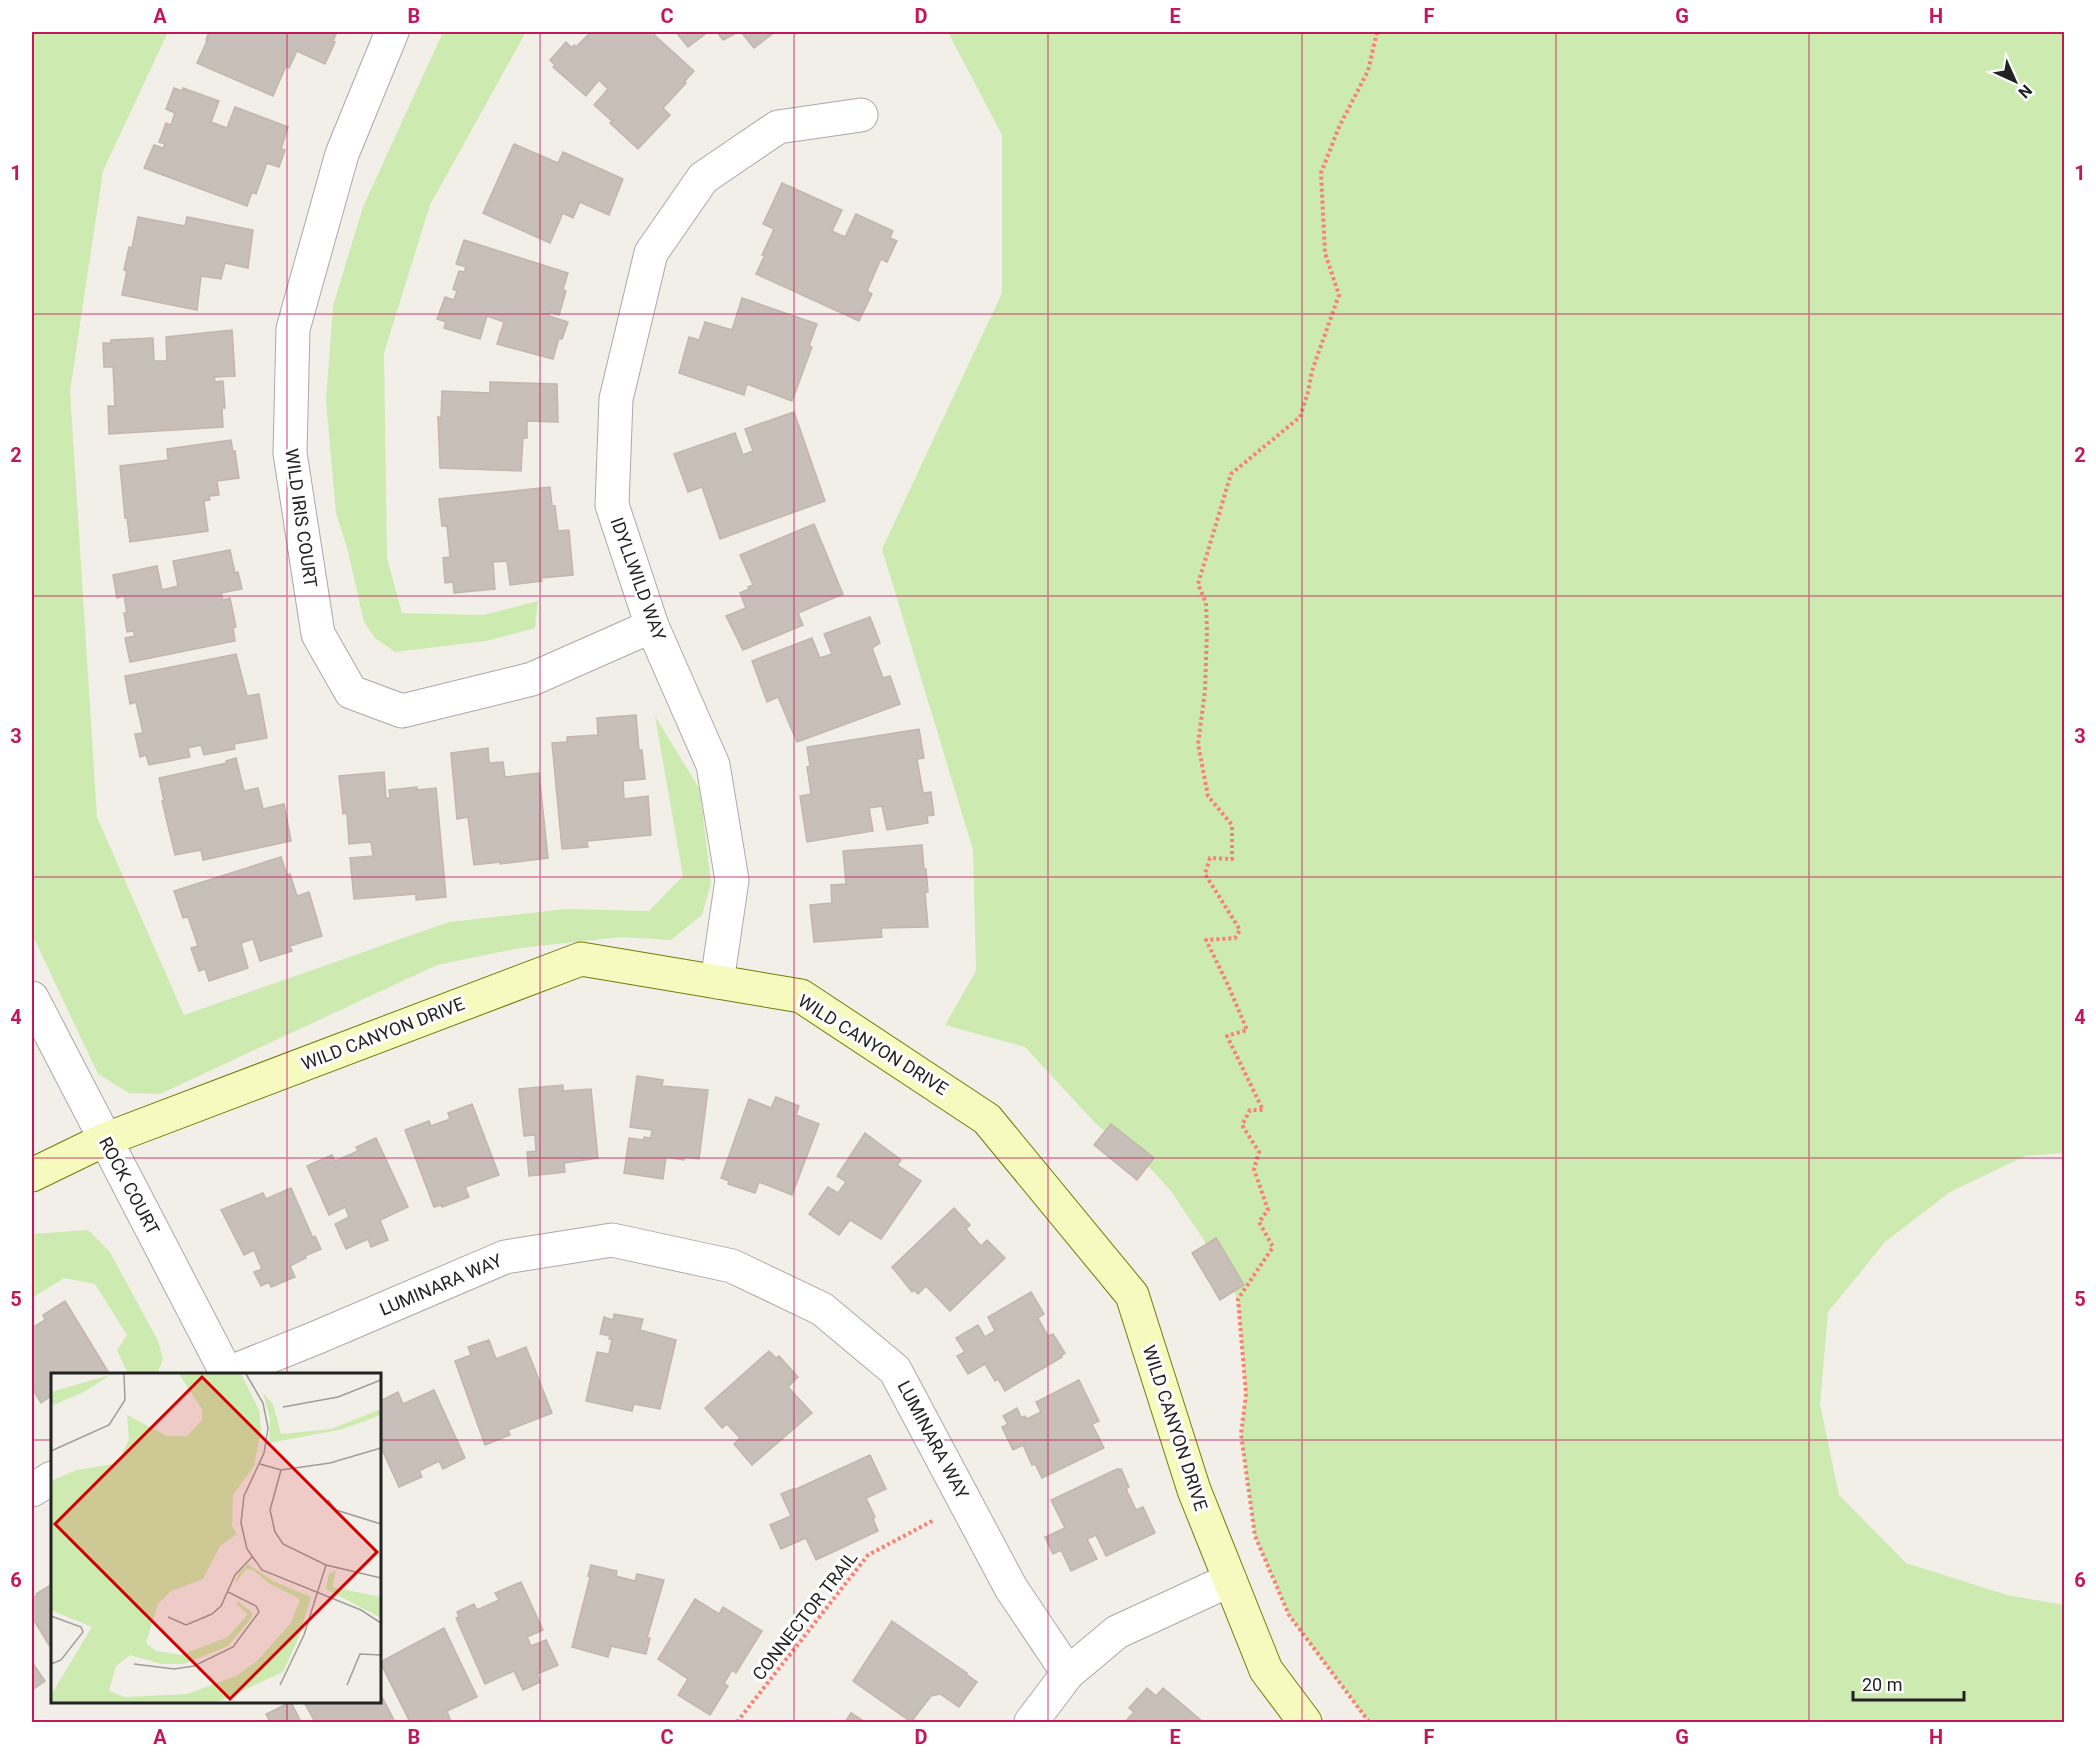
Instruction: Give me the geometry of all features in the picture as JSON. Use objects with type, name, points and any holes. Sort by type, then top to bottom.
[{"type":"street","name":"WILD IRIS COURT","points":[[392,32],[342,154],[293,329],[290,453],[318,634],[351,692],[402,711],[532,679],[652,626]]},
{"type":"street","name":"IDYLLWILD WAY","points":[[717,982],[732,880],[713,765],[652,626],[612,506],[616,399],[651,253],[703,178],[778,127],[861,116]]},
{"type":"street","name":"WILD CANYON DRIVE","points":[[32,1175],[104,1140],[581,959],[801,996],[987,1119],[1132,1295],[1194,1490],[1266,1670],[1305,1722]]},
{"type":"street","name":"ROCK COURT","points":[[32,998],[225,1373]]},
{"type":"street","name":"LUMINARA WAY","points":[[228,1373],[505,1257],[612,1240],[732,1266],[822,1309],[895,1370],[1011,1588],[1068,1673]]},
{"type":"street","points":[[32,1490],[51,1479]]},
{"type":"street","points":[[1031,1722],[1068,1673],[1117,1632],[1230,1580]]},
{"type":"path","points":[[1369,1722],[1289,1615],[1255,1536],[1241,1434],[1246,1394],[1238,1299],[1273,1247],[1259,1222],[1268,1210],[1254,1169],[1259,1152],[1242,1125],[1250,1110],[1263,1110],[1227,1036],[1247,1030],[1206,940],[1235,938],[1240,930],[1205,874],[1210,858],[1233,859],[1232,825],[1208,796],[1198,744],[1205,691],[1207,632],[1206,603],[1198,584],[1231,474],[1300,417],[1312,371],[1340,295],[1325,253],[1321,173],[1339,127],[1368,71],[1377,32]]},
{"type":"path","name":"CONNECTOR TRAIL","points":[[737,1722],[868,1555],[966,1503]]},
{"type":"green space","points":[[32,32],[168,32],[103,171],[70,391],[97,817],[184,1015],[449,922],[566,909],[649,911],[683,876],[655,716],[700,790],[711,883],[702,915],[671,940],[621,937],[520,948],[437,965],[160,1094],[129,1093],[98,1074],[32,934]]},
{"type":"green space","points":[[443,32],[526,32],[430,205],[384,353],[387,558],[402,613],[483,615],[538,601],[535,628],[486,641],[395,652],[375,638],[364,622],[348,551],[336,513],[326,401],[333,306],[363,207]]},
{"type":"green space","points":[[948,32],[2064,32],[2064,1153],[2025,1156],[1950,1192],[1885,1242],[1828,1312],[1820,1404],[1839,1495],[1906,1563],[2007,1595],[2064,1605],[2064,1722],[1369,1722],[1289,1615],[1255,1536],[1241,1434],[1246,1394],[1238,1299],[1202,1237],[1170,1190],[1149,1167],[1095,1123],[1025,1047],[945,1025],[976,971],[973,850],[882,549],[1002,293],[1002,135]]},
{"type":"green space","points":[[88,1230],[110,1252],[158,1341],[163,1359],[157,1373],[128,1373],[117,1350],[127,1335],[95,1284],[64,1278],[32,1298],[32,1234]]},
{"type":"building","points":[[209,32],[337,32],[325,64],[297,51],[289,68],[286,66],[273,96],[197,63]]},
{"type":"building","points":[[591,32],[651,32],[694,71],[663,108],[670,115],[638,149],[594,105],[608,89],[599,80],[586,96],[553,67],[555,65],[550,60],[566,42],[572,48],[574,45],[576,47]]},
{"type":"building","points":[[676,32],[708,32],[688,47]]},
{"type":"building","points":[[717,32],[738,32],[723,40]]},
{"type":"building","points":[[741,32],[775,32],[754,48]]},
{"type":"building","points":[[174,88],[182,91],[183,88],[219,101],[211,122],[227,128],[235,107],[288,127],[281,149],[285,150],[279,167],[267,163],[256,194],[252,192],[247,206],[144,168],[154,145],[163,148],[165,144],[159,142],[166,123],[171,125],[175,113],[166,109]]},
{"type":"building","points":[[514,144],[558,163],[563,152],[623,179],[609,215],[580,202],[573,218],[563,213],[550,243],[483,213]]},
{"type":"building","points":[[782,183],[842,210],[832,231],[845,237],[856,214],[893,231],[890,238],[897,241],[887,262],[881,259],[867,291],[872,294],[859,321],[756,274],[774,229],[763,224]]},
{"type":"building","points":[[138,217],[185,226],[187,217],[253,230],[248,268],[225,263],[221,279],[201,276],[197,310],[122,295],[127,271],[124,270],[129,247],[132,248]]},
{"type":"building","points":[[464,240],[568,273],[563,289],[566,291],[559,315],[550,312],[549,316],[568,322],[562,339],[559,338],[553,359],[497,344],[504,322],[487,316],[480,339],[444,328],[446,322],[437,319],[445,297],[454,300],[457,291],[453,289],[459,271],[464,272],[466,267],[456,264]]},
{"type":"building","points":[[742,298],[817,324],[809,346],[812,347],[792,401],[747,384],[744,395],[679,373],[689,337],[699,340],[705,322],[732,330]]},
{"type":"building","points":[[232,330],[235,376],[214,377],[215,382],[223,381],[225,408],[222,408],[223,427],[109,434],[108,406],[115,406],[113,367],[104,367],[103,343],[111,343],[111,340],[153,338],[154,361],[167,361],[166,337]]},
{"type":"building","points":[[490,382],[557,384],[558,422],[527,421],[527,438],[523,438],[521,471],[440,468],[438,417],[441,418],[442,391],[490,393]]},
{"type":"building","points":[[794,412],[825,501],[720,539],[702,487],[688,492],[674,454],[735,433],[743,455],[753,451],[745,429]]},
{"type":"building","points":[[231,440],[239,478],[217,481],[219,495],[209,496],[210,500],[204,501],[208,531],[130,542],[127,518],[125,518],[120,466],[168,460],[167,449]]},
{"type":"building","points":[[550,487],[558,531],[569,530],[573,575],[541,578],[542,581],[510,585],[507,561],[493,562],[495,589],[454,593],[453,582],[445,583],[443,558],[450,557],[447,526],[442,526],[439,499]]},
{"type":"building","points":[[814,524],[843,594],[798,613],[803,625],[743,650],[726,616],[746,608],[740,593],[753,585],[740,555]]},
{"type":"building","points":[[230,550],[235,573],[238,572],[242,589],[221,593],[223,600],[230,598],[236,627],[233,628],[235,641],[130,662],[125,638],[135,636],[133,631],[127,632],[124,596],[117,598],[113,575],[157,566],[162,590],[178,586],[173,561]]},
{"type":"building","points":[[870,617],[880,643],[872,648],[883,678],[890,676],[900,704],[797,742],[778,697],[767,702],[752,661],[812,638],[820,658],[832,654],[824,634]]},
{"type":"building","points":[[236,654],[247,696],[259,694],[267,738],[234,744],[235,749],[204,755],[201,745],[188,748],[190,757],[149,765],[146,755],[140,757],[135,734],[143,733],[136,702],[130,704],[125,676]]},
{"type":"building","points":[[636,715],[639,750],[642,750],[645,779],[623,781],[624,799],[648,796],[651,835],[587,841],[588,847],[562,849],[552,743],[567,742],[567,737],[598,735],[597,718]]},
{"type":"building","points":[[919,729],[924,758],[917,759],[923,793],[931,792],[934,815],[927,816],[928,823],[887,830],[882,806],[869,808],[873,831],[807,842],[800,796],[811,794],[807,747]]},
{"type":"building","points":[[488,748],[489,763],[503,762],[505,777],[539,773],[548,858],[474,865],[468,817],[457,819],[451,753]]},
{"type":"building","points":[[236,758],[244,791],[258,788],[263,809],[284,804],[291,841],[203,860],[201,850],[175,855],[159,778],[227,763],[226,761]]},
{"type":"building","points":[[384,772],[386,798],[390,798],[389,790],[417,787],[417,790],[436,788],[446,897],[416,900],[416,894],[354,899],[350,858],[373,856],[371,842],[349,844],[347,813],[343,814],[339,776]]},
{"type":"building","points":[[922,845],[928,892],[925,892],[928,927],[881,928],[882,937],[814,942],[810,905],[832,903],[831,885],[846,884],[843,851]]},
{"type":"building","points":[[281,857],[287,875],[290,874],[297,896],[309,892],[322,936],[290,946],[292,951],[260,961],[253,939],[241,943],[248,968],[209,981],[205,969],[199,971],[191,948],[198,946],[188,917],[183,918],[174,891]]},
{"type":"building","points":[[637,1076],[663,1080],[662,1086],[708,1090],[699,1159],[685,1157],[684,1160],[666,1157],[663,1179],[624,1173],[629,1138],[644,1140],[644,1137],[651,1138],[652,1130],[630,1127]]},
{"type":"building","points":[[563,1085],[563,1091],[591,1089],[598,1158],[564,1163],[565,1172],[529,1176],[527,1152],[536,1151],[535,1135],[524,1136],[519,1089]]},
{"type":"building","points":[[776,1097],[799,1106],[796,1115],[819,1124],[792,1195],[759,1182],[755,1193],[728,1184],[729,1181],[721,1178],[749,1099],[771,1108]]},
{"type":"building","points":[[472,1104],[499,1175],[465,1187],[469,1197],[442,1207],[441,1205],[434,1207],[405,1130],[429,1121],[431,1126],[450,1119],[448,1113]]},
{"type":"building","points":[[1111,1124],[1154,1158],[1137,1180],[1094,1145]]},
{"type":"building","points":[[865,1133],[901,1160],[897,1165],[921,1181],[881,1239],[850,1220],[839,1235],[809,1214],[828,1187],[838,1193],[846,1182],[837,1176]]},
{"type":"building","points":[[376,1138],[408,1207],[380,1220],[388,1240],[371,1247],[368,1239],[346,1249],[335,1224],[349,1217],[345,1207],[329,1215],[307,1166],[332,1155],[335,1161],[358,1151],[356,1147]]},
{"type":"building","points":[[291,1188],[313,1238],[315,1236],[321,1249],[290,1266],[295,1277],[271,1287],[269,1282],[261,1286],[254,1272],[262,1269],[254,1250],[244,1255],[221,1210],[263,1193],[266,1199]]},
{"type":"building","points":[[954,1208],[970,1225],[966,1229],[981,1246],[987,1240],[1005,1258],[950,1311],[926,1286],[918,1294],[914,1290],[912,1292],[892,1267]]},
{"type":"building","points":[[1216,1238],[1244,1285],[1220,1300],[1192,1253]]},
{"type":"building","points":[[1031,1292],[1044,1314],[1038,1318],[1048,1336],[1053,1334],[1065,1353],[1062,1357],[1005,1391],[998,1379],[995,1381],[985,1364],[968,1374],[957,1356],[965,1352],[956,1338],[978,1325],[985,1337],[995,1331],[988,1317]]},
{"type":"building","points":[[65,1301],[109,1373],[51,1373],[51,1396],[41,1403],[32,1388],[32,1328],[45,1320],[43,1315]]},
{"type":"building","points":[[614,1314],[643,1319],[640,1330],[676,1340],[660,1409],[634,1404],[632,1411],[586,1401],[597,1352],[609,1354],[612,1339],[609,1339],[610,1336],[600,1334],[604,1317],[613,1320]]},
{"type":"building","points":[[489,1340],[496,1359],[526,1347],[552,1413],[508,1430],[510,1435],[485,1445],[455,1361],[471,1355],[468,1347]]},
{"type":"building","points":[[769,1351],[776,1358],[779,1356],[798,1377],[788,1387],[812,1413],[752,1465],[734,1444],[740,1438],[727,1424],[722,1428],[705,1408]]},
{"type":"building","points":[[1079,1380],[1099,1421],[1092,1424],[1104,1448],[1042,1478],[1035,1464],[1032,1465],[1023,1445],[1013,1450],[1002,1427],[1008,1424],[1003,1416],[1017,1408],[1021,1417],[1025,1416],[1027,1419],[1041,1412],[1036,1402]]},
{"type":"building","points":[[434,1390],[465,1458],[443,1469],[439,1461],[419,1471],[422,1477],[399,1487],[381,1447],[381,1400],[398,1392],[403,1404]]},
{"type":"building","points":[[870,1455],[886,1489],[866,1498],[875,1517],[873,1519],[878,1531],[816,1560],[806,1538],[781,1549],[770,1525],[791,1516],[781,1494]]},
{"type":"building","points":[[1121,1469],[1129,1487],[1126,1489],[1136,1510],[1143,1507],[1155,1533],[1106,1556],[1096,1535],[1087,1539],[1097,1559],[1071,1571],[1061,1550],[1053,1554],[1045,1537],[1065,1528],[1051,1500]]},
{"type":"building","points":[[591,1565],[617,1571],[616,1576],[635,1581],[637,1574],[664,1580],[647,1638],[650,1638],[646,1654],[611,1646],[608,1657],[572,1647]]},
{"type":"building","points":[[521,1582],[543,1630],[527,1637],[531,1646],[546,1640],[558,1665],[537,1674],[540,1682],[523,1690],[514,1671],[485,1684],[456,1618],[459,1617],[457,1612],[474,1604],[477,1610],[499,1600],[495,1593]]},
{"type":"building","points":[[51,1585],[51,1648],[32,1617],[32,1599]]},
{"type":"building","points":[[695,1599],[719,1614],[723,1607],[762,1631],[736,1673],[732,1670],[724,1683],[728,1686],[710,1715],[678,1695],[688,1679],[658,1659]]},
{"type":"building","points":[[892,1621],[977,1682],[959,1707],[940,1694],[931,1696],[911,1722],[853,1681]]},
{"type":"building","points":[[444,1628],[477,1697],[447,1711],[451,1722],[410,1722],[381,1661]]},
{"type":"building","points":[[32,1662],[45,1681],[32,1690]]},
{"type":"building","points":[[1147,1688],[1156,1696],[1163,1688],[1203,1722],[1125,1722],[1134,1712],[1129,1708]]},
{"type":"building","points":[[381,1695],[395,1722],[315,1722],[305,1704],[381,1703]]},
{"type":"building","points":[[292,1703],[301,1722],[264,1722],[269,1720],[266,1714]]},
{"type":"building","points":[[851,1713],[865,1722],[845,1722]]}]
